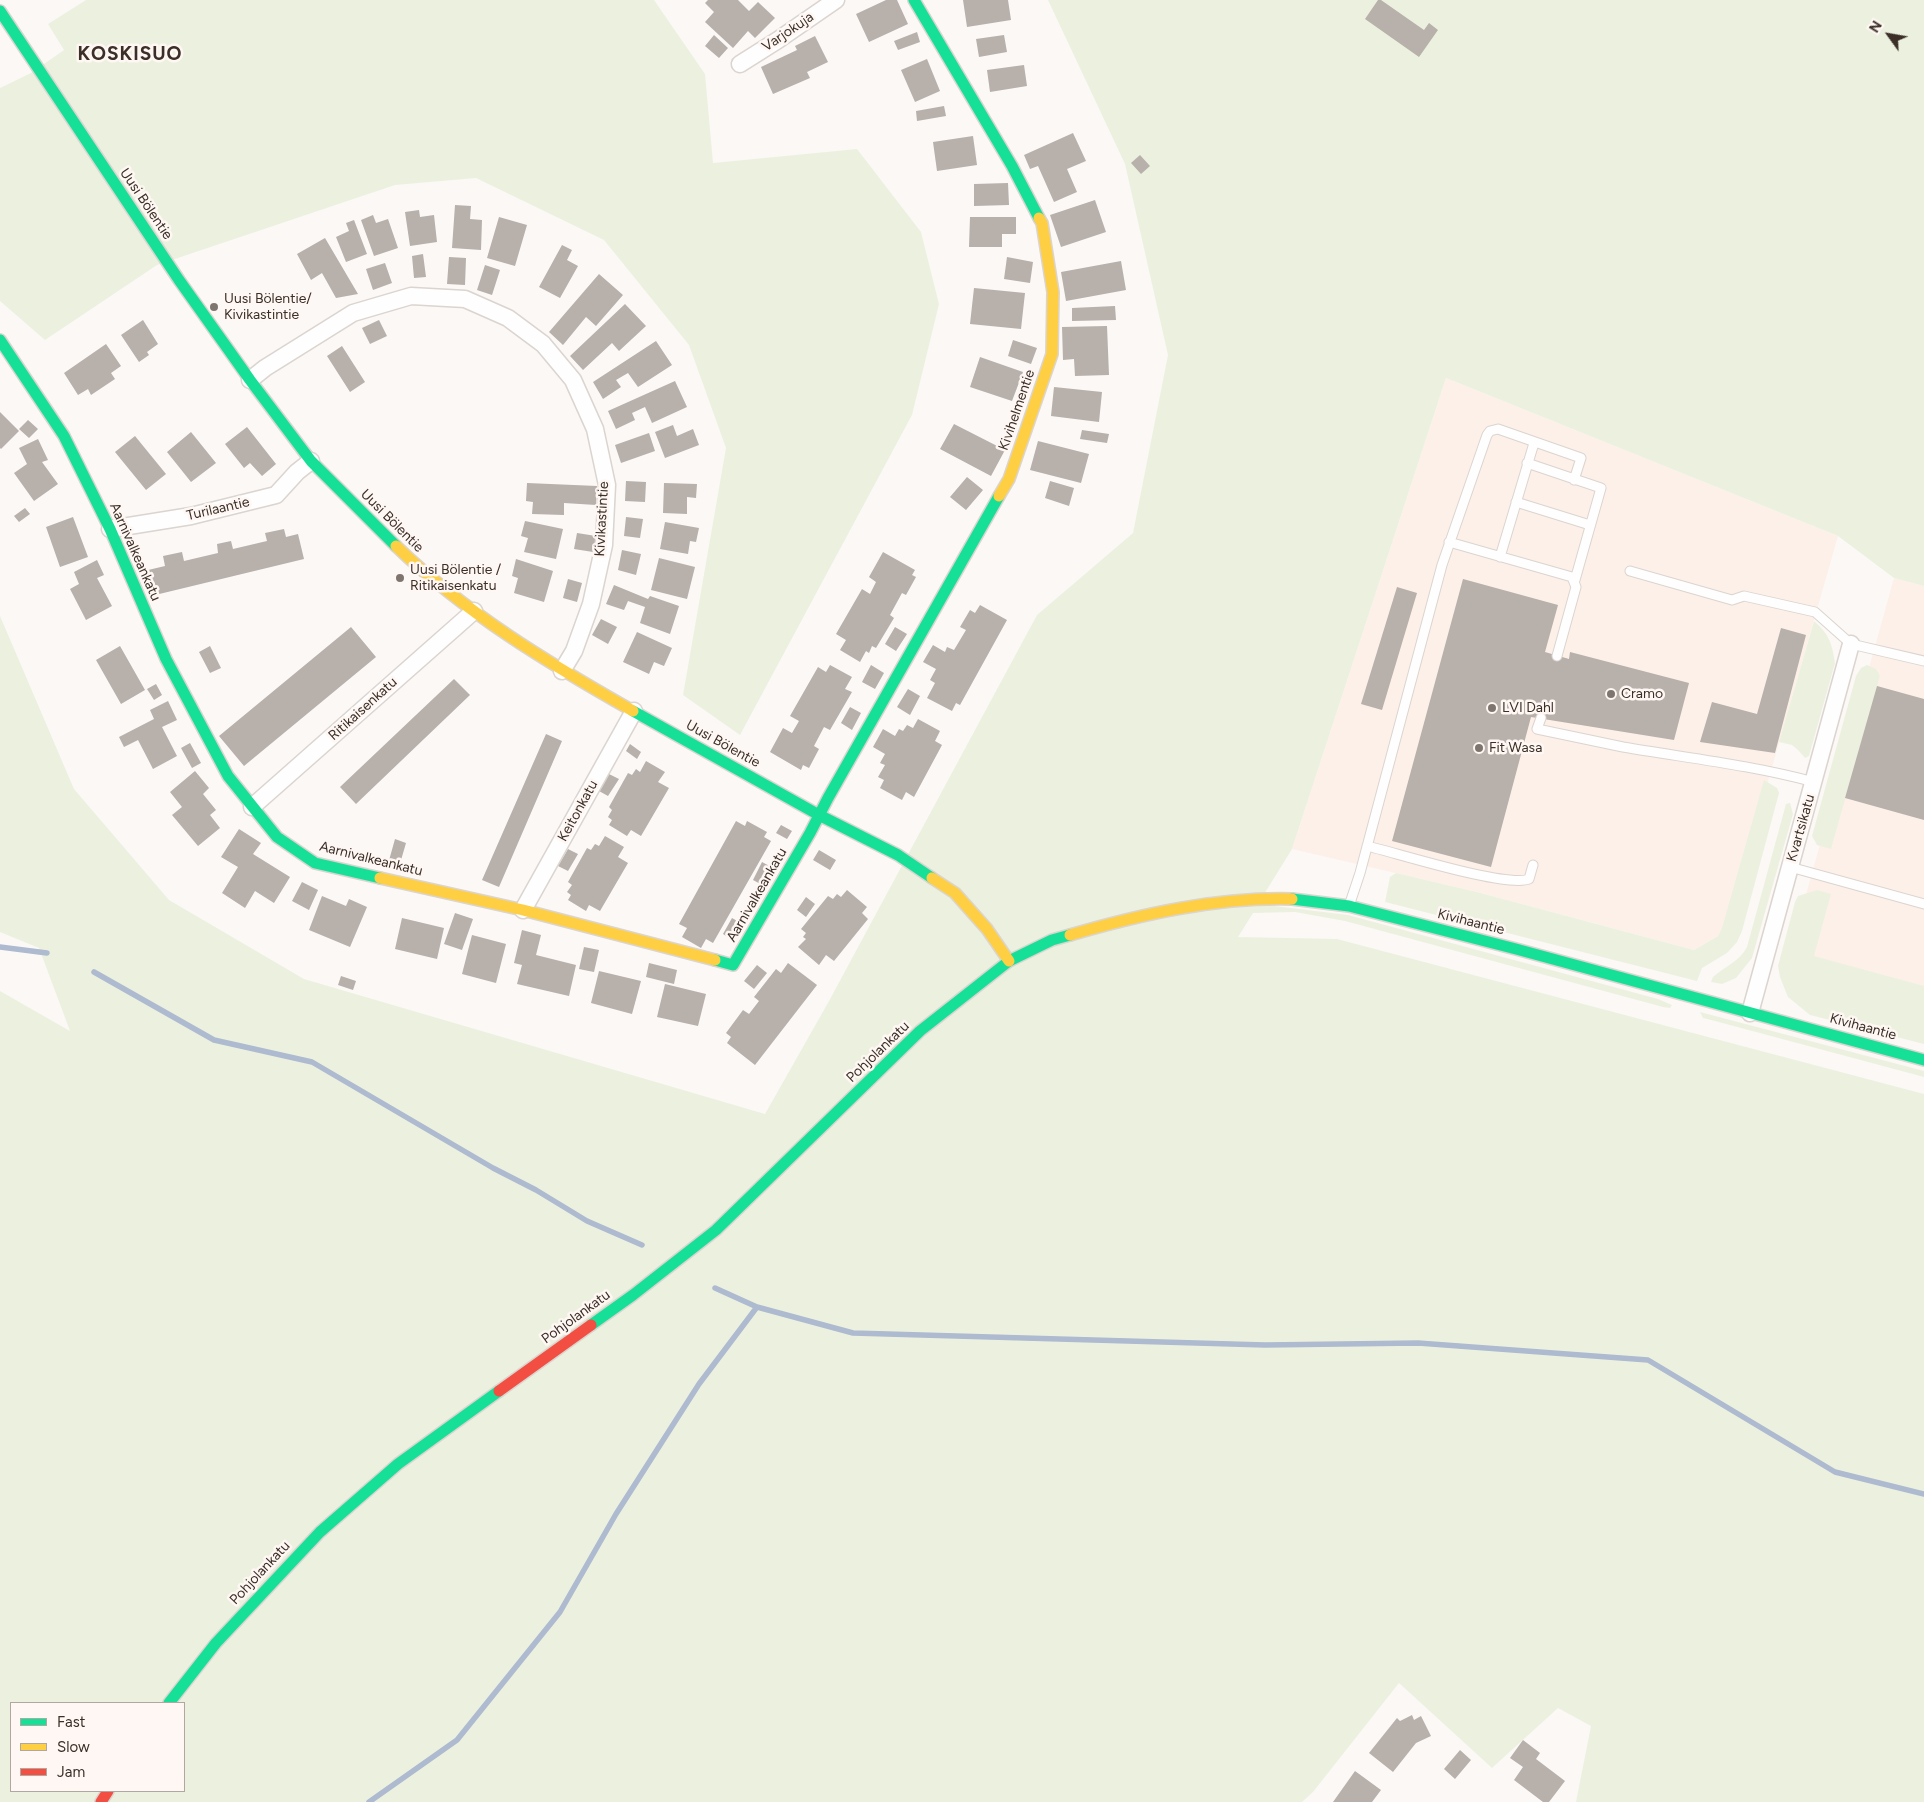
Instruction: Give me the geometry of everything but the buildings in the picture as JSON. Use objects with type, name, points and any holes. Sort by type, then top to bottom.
[{"type":"street","name":"Varjokuja","points":[[740,64],[836,0]]},
{"type":"street","name":"Kivihelmentie","points":[[819,815],[1009,479],[1052,354],[1053,292],[1042,223],[1012,166],[914,0]]},
{"type":"street","name":"Uusi Bölentie","points":[[0,11],[179,280],[311,462],[417,566],[474,611],[562,671],[819,815],[898,855],[955,894],[987,929],[1009,961]]},
{"type":"street","name":"Kivikastintie","points":[[250,380],[265,368],[354,313],[410,296],[465,299],[508,318],[543,344],[573,380],[595,429],[607,485],[604,546],[591,604],[574,651],[562,671]]},
{"type":"street","name":"Aarnivalkeankatu","points":[[0,340],[64,436],[110,529],[166,660],[228,776],[277,837],[315,864],[523,910],[733,965],[819,815]]},
{"type":"street","name":"Turilaantie","points":[[110,529],[191,516],[276,495],[297,472],[311,462]]},
{"type":"street","name":"Ritikaisenkatu","points":[[252,807],[474,611]]},
{"type":"street","name":"Kvartsikatu","points":[[1750,1012],[1851,644]]},
{"type":"street","name":"Keitonkatu","points":[[523,910],[634,712]]},
{"type":"street","name":"Kivihaantie","points":[[1009,961],[1052,940],[1119,922],[1217,902],[1290,899],[1349,906],[1924,1060]]},
{"type":"street","name":"Pohjolankatu","points":[[169,1702],[216,1643],[327,1526],[398,1464],[633,1295],[716,1230],[920,1031],[1009,961]]},
{"type":"lane","points":[[1349,906],[1449,542],[1481,448],[1490,431],[1498,429],[1581,458],[1574,480]]},
{"type":"lane","points":[[1500,557],[1534,442]]},
{"type":"lane","points":[[1527,463],[1601,488],[1575,580],[1576,587],[1557,656]]},
{"type":"lane","points":[[1516,502],[1590,525]]},
{"type":"lane","points":[[1449,542],[1572,577],[1575,580]]},
{"type":"lane","points":[[1630,571],[1732,600],[1744,596],[1815,612],[1851,644],[1924,661]]},
{"type":"lane","points":[[1541,718],[1537,729],[1624,747],[1731,764],[1814,782]]},
{"type":"lane","points":[[1367,846],[1490,878],[1523,882],[1529,879],[1533,865]]},
{"type":"lane","points":[[1790,867],[1924,904]]},
{"type":"shaded area","points":[[1446,378],[1838,536],[1725,932],[1694,950],[1477,892],[1292,849]]},
{"type":"shaded area","points":[[1894,578],[1924,586],[1924,1015],[1787,963]]},
{"type":"green space","points":[[86,0],[654,0],[705,74],[713,163],[857,149],[921,232],[939,304],[912,415],[740,735],[683,695],[726,448],[689,345],[604,240],[476,178],[395,185],[157,265],[45,340],[0,301],[0,88],[31,73],[64,50],[48,24]]},
{"type":"green space","points":[[1048,0],[1924,0],[1924,586],[1894,578],[1838,536],[1446,378],[1292,849],[1258,904],[1348,915],[1658,999],[1672,1005],[1670,1008],[1345,921],[1295,912],[1253,913],[1238,937],[1337,939],[1924,1094],[1924,1802],[1576,1802],[1591,1726],[1558,1708],[1492,1768],[1399,1683],[1313,1792],[1302,1802],[0,1802],[0,991],[70,1031],[39,948],[0,932],[0,616],[74,789],[169,900],[304,979],[765,1114],[829,1001],[1037,615],[1133,533],[1168,355],[1125,164]]},
{"type":"green space","points":[[1814,621],[1829,639],[1835,663],[1809,756],[1805,758],[1792,745],[1779,742]]},
{"type":"green space","points":[[1867,665],[1876,669],[1880,676],[1831,849],[1817,845],[1812,836],[1856,676],[1861,668]]},
{"type":"green space","points":[[1764,780],[1777,788],[1779,793],[1742,931],[1737,942],[1727,953],[1702,968],[1697,981],[1385,902],[1390,877],[1396,873],[1477,892],[1694,950],[1718,936],[1722,928]]},
{"type":"green space","points":[[1790,803],[1793,814],[1752,958],[1736,978],[1722,984],[1711,982],[1713,977],[1736,960],[1747,947],[1786,804]]},
{"type":"green space","points":[[1817,890],[1831,894],[1814,956],[1924,986],[1924,1044],[1810,1015],[1788,997],[1778,966],[1795,902],[1798,896]]},
{"type":"green space","points":[[1700,1012],[1924,1071],[1924,1077],[1703,1018]]},
{"type":"waterway","points":[[0,947],[47,953]]},
{"type":"waterway","points":[[94,972],[214,1040],[312,1062],[587,1221],[642,1245]]},
{"type":"waterway","points":[[715,1288],[757,1307],[853,1333],[1265,1345],[1418,1343],[1648,1360],[1835,1472],[1924,1494]]},
{"type":"waterway","points":[[369,1802],[457,1740],[560,1612],[616,1514],[699,1384],[757,1307]]},
{"type":"traffic: fast","points":[[914,0],[1012,166],[1039,218]]},
{"type":"traffic: fast","points":[[0,11],[179,280],[250,380],[311,461],[396,546]]},
{"type":"traffic: fast","points":[[0,340],[64,436],[110,529],[166,659],[228,776],[277,837],[315,863],[380,878]]},
{"type":"traffic: fast","points":[[715,960],[733,965],[810,833],[999,496]]},
{"type":"traffic: fast","points":[[633,711],[819,815],[898,855],[932,878]]},
{"type":"traffic: fast","points":[[1292,899],[1349,906],[1516,949],[1924,1060]]},
{"type":"traffic: fast","points":[[591,1325],[633,1295],[716,1230],[920,1031],[1009,961],[1052,940],[1070,935]]},
{"type":"traffic: fast","points":[[170,1702],[216,1643],[320,1532],[398,1464],[499,1391]]},
{"type":"traffic: slow","points":[[999,496],[1009,479],[1052,354],[1053,292],[1042,223],[1039,218]]},
{"type":"traffic: slow","points":[[396,546],[450,593],[509,636],[633,711]]},
{"type":"traffic: slow","points":[[380,878],[523,910],[715,960]]},
{"type":"traffic: slow","points":[[932,878],[955,893],[987,929],[1009,961]]},
{"type":"traffic: slow","points":[[1070,935],[1180,908],[1236,901],[1292,899]]},
{"type":"traffic: jam","points":[[499,1391],[591,1325]]},
{"type":"traffic: jam","points":[[101,1802],[107,1792]]},
{"type":"place","name":"Uusi Bölentie/ Kivikastintie","points":[[214,307]]},
{"type":"place","name":"Uusi Bölentie / Ritikaisenkatu","points":[[400,578]]},
{"type":"place","name":"Cramo","points":[[1611,694]]},
{"type":"place","name":"LVI Dahl","points":[[1492,708]]},
{"type":"place","name":"Fit Wasa","points":[[1479,748]]},
{"type":"district","name":"KOSKISUO","points":[[130,54]]}]
